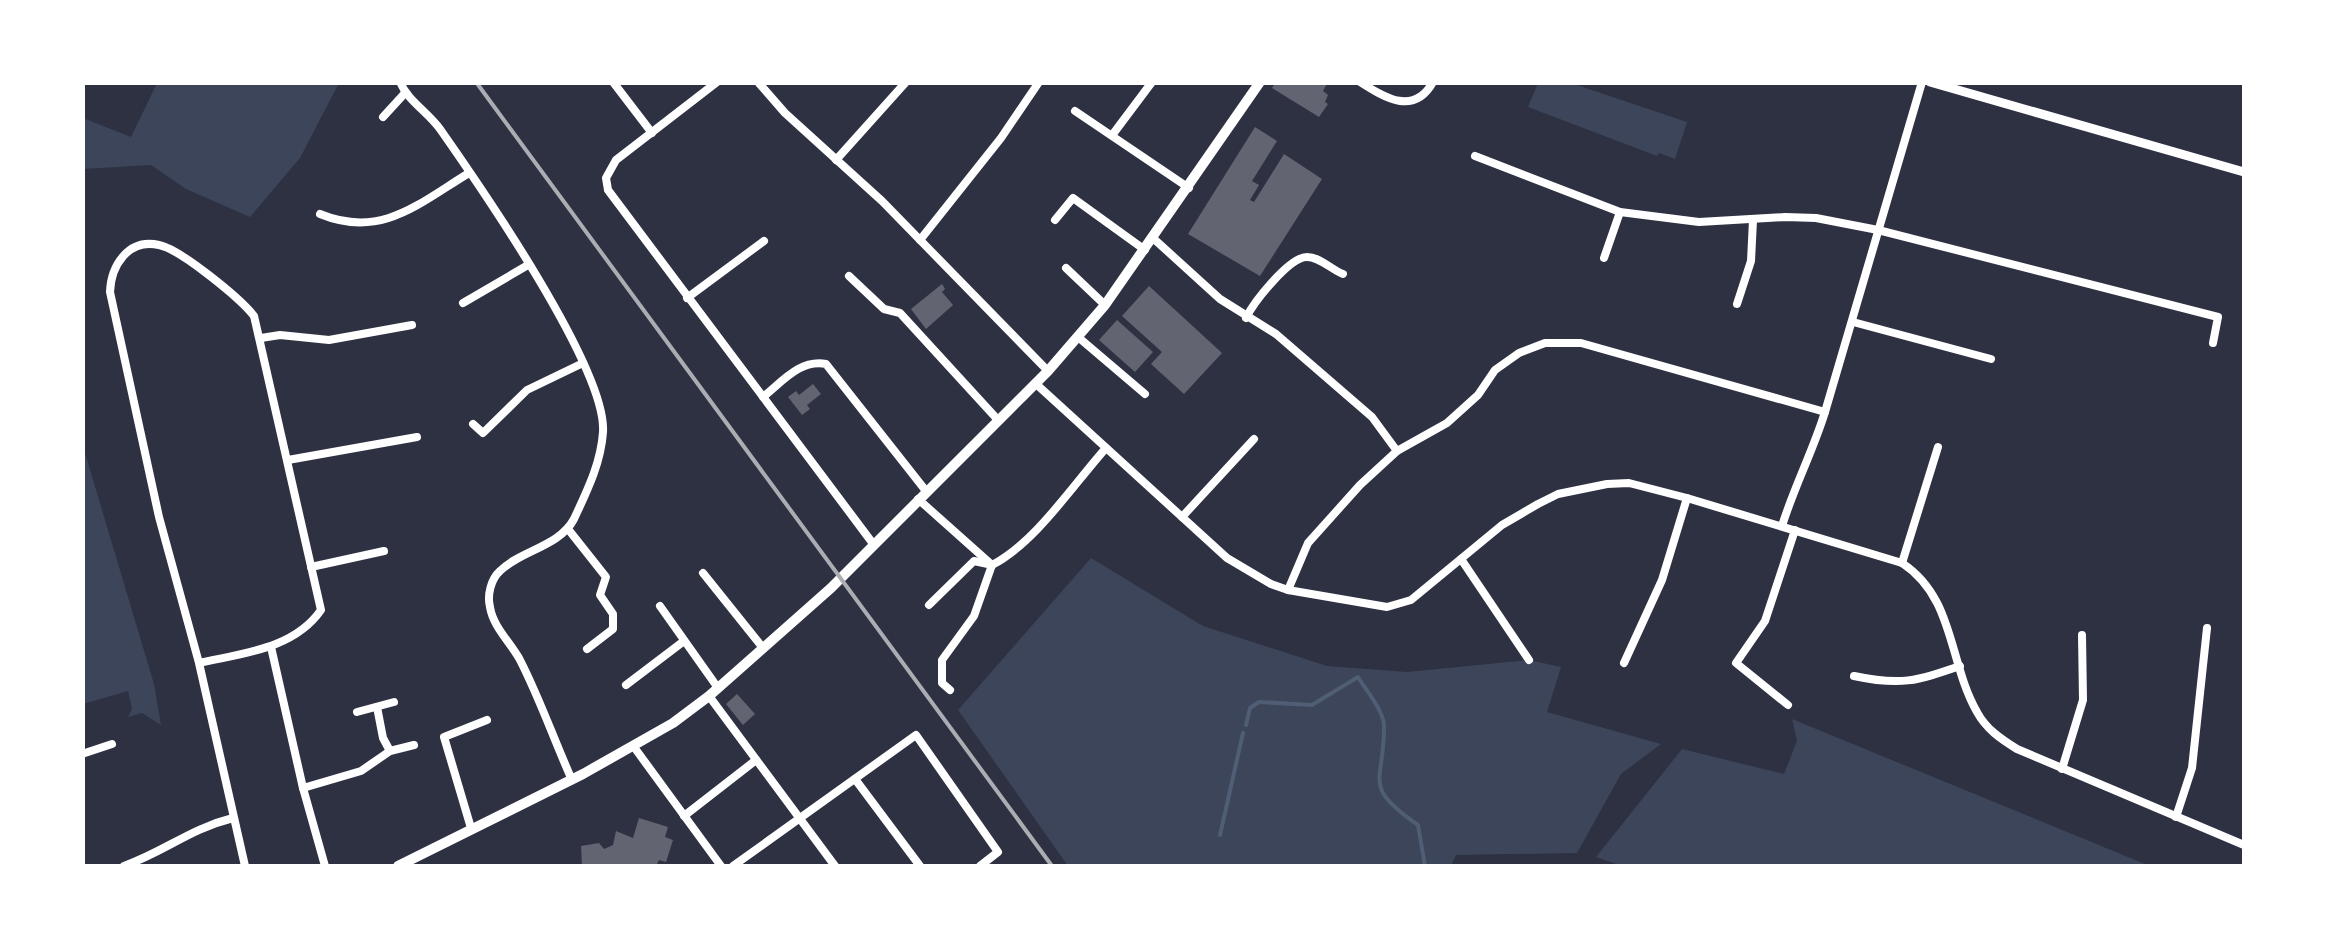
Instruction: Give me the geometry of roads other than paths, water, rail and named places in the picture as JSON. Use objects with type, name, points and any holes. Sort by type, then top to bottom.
[{"type":"main road","points":[[398,866],[634,747],[714,692],[763,648],[874,546],[1078,337],[1154,239],[1260,82]]},
{"type":"street","points":[[400,82],[405,93],[437,125],[559,313],[600,403],[604,429],[591,482],[568,529],[501,570],[493,580],[488,604],[536,692],[572,780]]},
{"type":"street","points":[[613,82],[652,133]]},
{"type":"street","points":[[718,82],[616,160],[606,178],[608,190],[874,546]]},
{"type":"street","points":[[758,82],[784,113],[920,240],[1048,371]]},
{"type":"street","points":[[836,160],[906,82]]},
{"type":"street","points":[[920,240],[1001,138],[1039,82]]},
{"type":"street","points":[[1114,134],[1152,82]]},
{"type":"street","points":[[1360,82],[1393,103],[1414,101],[1434,82]]},
{"type":"street","points":[[1782,526],[1794,486],[1815,445],[1922,82]]},
{"type":"street","points":[[1932,83],[2244,172]]},
{"type":"street","points":[[383,117],[405,93]]},
{"type":"street","points":[[1075,111],[1188,188]]},
{"type":"street","points":[[1476,156],[1620,212],[1699,222],[1816,218],[1878,230],[2218,317],[2213,343]]},
{"type":"street","points":[[320,214],[346,225],[383,221],[408,211],[468,173]]},
{"type":"street","points":[[1055,220],[1073,198],[1145,250]]},
{"type":"street","points":[[1604,258],[1620,212]]},
{"type":"street","points":[[1736,304],[1751,261],[1753,220]]},
{"type":"street","points":[[1154,239],[1220,299],[1276,334],[1372,417],[1397,451]]},
{"type":"street","points":[[687,298],[764,241]]},
{"type":"street","points":[[199,663],[271,647],[301,632],[322,610],[254,316],[246,304],[171,249],[142,244],[126,252],[110,274],[110,292],[135,414],[199,663],[245,866]]},
{"type":"street","points":[[1246,318],[1252,306],[1298,260],[1312,257],[1344,274]]},
{"type":"street","points":[[463,303],[528,265]]},
{"type":"street","points":[[1066,268],[1105,306]]},
{"type":"street","points":[[849,276],[884,310],[900,313],[998,420]]},
{"type":"street","points":[[1853,322],[1990,359]]},
{"type":"street","points":[[261,338],[280,335],[329,340],[412,325]]},
{"type":"street","points":[[1078,337],[1145,394]]},
{"type":"street","points":[[1288,590],[1308,542],[1360,485],[1397,451],[1466,408],[1495,370],[1519,353],[1545,344],[1581,342],[1825,412]]},
{"type":"street","points":[[763,397],[798,368],[813,362],[826,364],[922,495],[992,565]]},
{"type":"street","points":[[473,424],[484,433],[527,390],[583,363]]},
{"type":"street","points":[[1035,383],[1236,564],[1288,590],[1387,608],[1411,600],[1502,525],[1558,494],[1607,484],[1629,483],[1687,498],[1902,562],[1928,585],[1941,606],[1976,711],[1993,732],[2016,749],[2244,845]]},
{"type":"street","points":[[288,460],[418,437]]},
{"type":"street","points":[[1182,518],[1254,439]]},
{"type":"street","points":[[1902,562],[1938,447]]},
{"type":"street","points":[[930,605],[974,561],[992,565],[1008,557],[1106,448]]},
{"type":"street","points":[[1624,663],[1662,580],[1687,498]]},
{"type":"street","points":[[568,529],[606,577],[600,594],[613,614],[613,629],[586,650]]},
{"type":"street","points":[[1788,705],[1736,663],[1765,621],[1794,530]]},
{"type":"street","points":[[311,567],[384,551]]},
{"type":"street","points":[[1461,558],[1529,660]]},
{"type":"street","points":[[950,690],[942,683],[942,660],[974,616],[992,565]]},
{"type":"street","points":[[703,573],[763,648]]},
{"type":"street","points":[[660,606],[756,760],[835,866]]},
{"type":"street","points":[[2176,817],[2192,768],[2207,628]]},
{"type":"street","points":[[2062,769],[2082,700],[2082,636]]},
{"type":"street","points":[[626,685],[684,641]]},
{"type":"street","points":[[271,647],[325,866]]},
{"type":"street","points":[[1854,676],[1910,682],[1960,666]]},
{"type":"street","points":[[357,712],[394,702]]},
{"type":"street","points":[[377,707],[390,751]]},
{"type":"street","points":[[471,828],[444,737],[488,720]]},
{"type":"street","points":[[733,866],[916,736],[998,852],[980,866]]},
{"type":"street","points":[[82,754],[112,744]]},
{"type":"street","points":[[303,788],[361,771],[390,751],[414,746]]},
{"type":"street","points":[[634,747],[721,866]]},
{"type":"street","points":[[684,816],[756,760]]},
{"type":"street","points":[[855,779],[920,866]]},
{"type":"street","points":[[124,866],[167,849],[189,832],[233,818]]},
{"type":"waterway","points":[[1246,725],[1250,708],[1259,702],[1312,705],[1358,677],[1383,719],[1382,791],[1388,801],[1418,825],[1425,866]]},
{"type":"waterway","points":[[1220,835],[1243,733]]},
{"type":"railway","points":[[476,82],[1052,866]]}]
